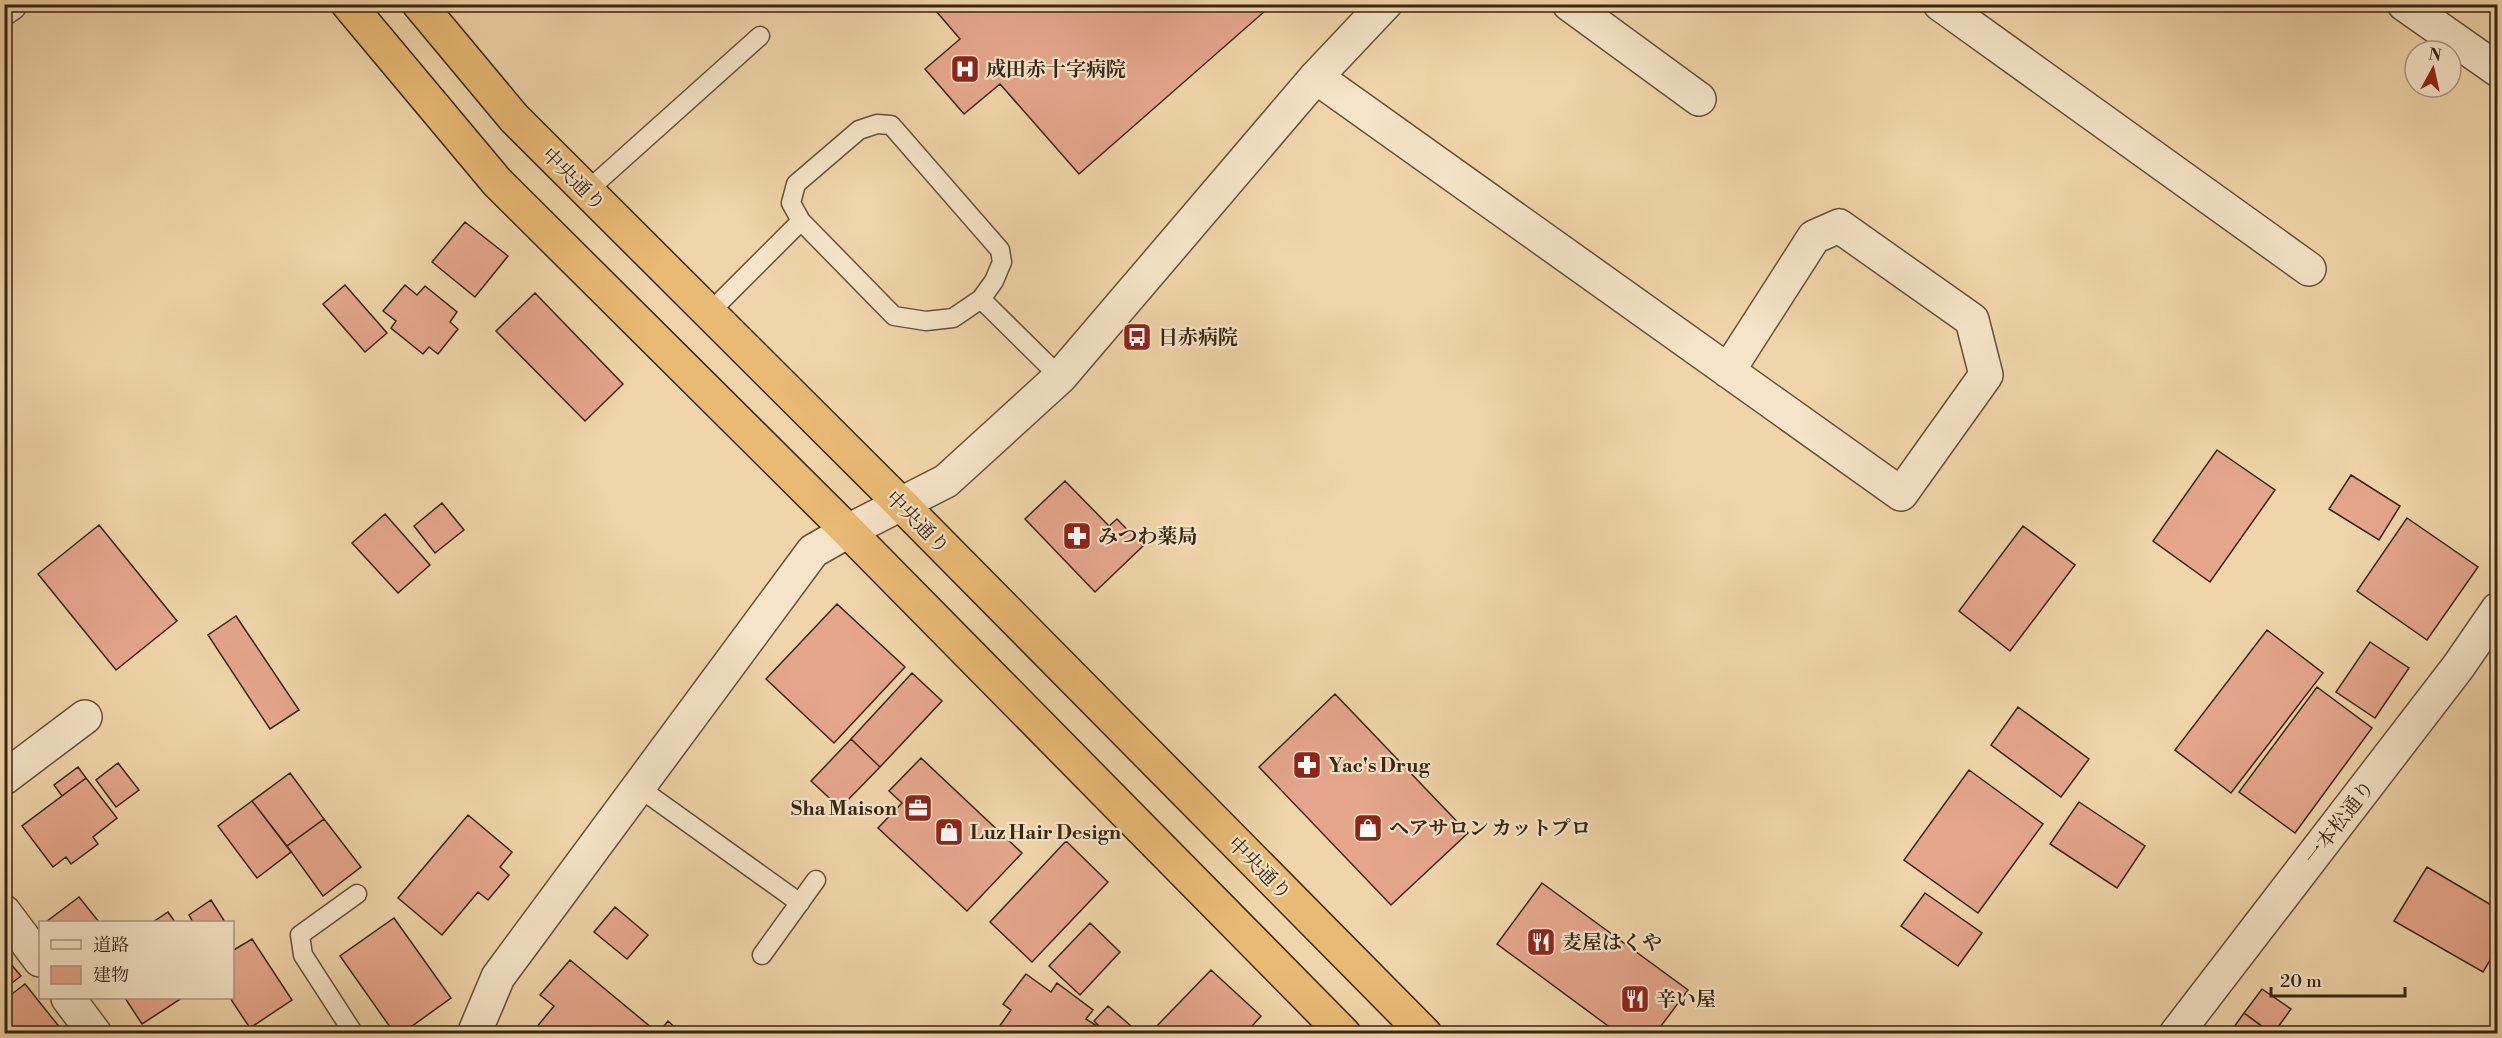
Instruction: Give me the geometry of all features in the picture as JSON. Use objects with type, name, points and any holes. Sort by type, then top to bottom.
[{"type":"highway","points":[[348,4],[497,182],[848,531],[1344,1034]]},
{"type":"highway","name":"中央通り","points":[[419,4],[514,118],[901,504],[1425,1034]]},
{"type":"street","points":[[4,8],[10,4]]},
{"type":"street","points":[[474,1034],[498,977],[813,551],[946,481],[1060,376],[1316,77],[1385,4]]},
{"type":"street","points":[[1569,4],[1699,99]]},
{"type":"street","points":[[1940,4],[2309,269]]},
{"type":"street","points":[[2404,4],[2498,70]]},
{"type":"street","points":[[1316,77],[1728,371],[1901,494],[1986,375],[1972,320],[1839,226],[1814,237],[1728,371]]},
{"type":"street","name":"一本松通り","points":[[2176,1034],[2458,667],[2498,609]]},
{"type":"street","points":[[8,769],[85,717]]},
{"type":"street","points":[[4,912],[39,959]]},
{"type":"street","points":[[69,999],[95,1034]]},
{"type":"lane","points":[[587,191],[760,36]]},
{"type":"lane","points":[[877,124],[891,125],[1000,250],[1002,262],[994,281],[981,299],[952,318],[926,321],[894,316],[801,221],[791,203],[796,184],[860,130],[877,124]]},
{"type":"lane","points":[[709,313],[801,221]]},
{"type":"lane","points":[[981,299],[1060,376]]},
{"type":"lane","points":[[638,787],[800,903]]},
{"type":"lane","points":[[762,955],[816,880]]},
{"type":"lane","points":[[354,1034],[303,955],[300,935],[357,894]]},
{"type":"building","points":[[930,4],[1273,4],[1079,174],[1000,84],[964,114],[925,69],[960,39]]},
{"type":"building","points":[[465,222],[508,256],[475,297],[432,262]]},
{"type":"building","points":[[345,285],[387,333],[365,352],[323,304]]},
{"type":"building","points":[[405,285],[417,295],[425,286],[457,312],[450,322],[458,329],[438,354],[429,347],[423,354],[391,328],[396,321],[383,311]]},
{"type":"building","points":[[535,293],[623,384],[585,421],[496,331]]},
{"type":"building","points":[[2217,450],[2275,490],[2210,582],[2153,541]]},
{"type":"building","points":[[2351,475],[2400,506],[2379,540],[2329,509]]},
{"type":"building","points":[[1065,481],[1109,526],[1117,519],[1143,546],[1095,592],[1025,519]]},
{"type":"building","points":[[442,503],[464,530],[435,553],[414,526]]},
{"type":"building","points":[[385,514],[430,565],[398,593],[352,543]]},
{"type":"building","points":[[2407,518],[2478,567],[2427,640],[2357,591]]},
{"type":"building","points":[[99,525],[177,621],[116,670],[38,574]]},
{"type":"building","points":[[2023,526],[2075,565],[2010,651],[1959,611]]},
{"type":"building","points":[[837,604],[905,667],[834,743],[766,679]]},
{"type":"building","points":[[236,616],[299,710],[270,729],[208,635]]},
{"type":"building","points":[[2267,630],[2323,673],[2231,793],[2175,750]]},
{"type":"building","points":[[2370,642],[2409,668],[2375,718],[2336,692]]},
{"type":"building","points":[[912,673],[942,701],[880,767],[851,739]]},
{"type":"building","points":[[2317,687],[2372,728],[2295,833],[2239,792]]},
{"type":"building","points":[[1335,694],[1468,833],[1391,905],[1259,767]]},
{"type":"building","points":[[2018,707],[2089,759],[2061,797],[1991,745]]},
{"type":"building","points":[[851,739],[880,767],[840,808],[811,781]]},
{"type":"building","points":[[921,758],[1022,853],[967,911],[878,828],[902,803],[889,791]]},
{"type":"building","points":[[118,763],[139,790],[116,807],[96,780]]},
{"type":"building","points":[[78,767],[86,778],[62,796],[54,785]]},
{"type":"building","points":[[1969,770],[2043,824],[1978,913],[1904,860]]},
{"type":"building","points":[[290,773],[324,819],[287,846],[252,801]]},
{"type":"building","points":[[86,778],[117,818],[93,837],[98,844],[71,864],[66,857],[53,867],[22,826]]},
{"type":"building","points":[[252,801],[291,852],[257,878],[218,826]]},
{"type":"building","points":[[2079,802],[2145,846],[2117,888],[2050,844]]},
{"type":"building","points":[[468,815],[512,852],[500,867],[509,875],[488,900],[478,892],[442,935],[398,898]]},
{"type":"building","points":[[324,819],[361,867],[323,896],[287,846]]},
{"type":"building","points":[[1066,841],[1108,882],[1032,962],[990,922]]},
{"type":"building","points":[[2427,867],[2498,909],[2498,947],[2483,972],[2394,921]]},
{"type":"building","points":[[1542,883],[1688,990],[1655,1034],[1619,1034],[1497,944]]},
{"type":"building","points":[[1925,893],[1982,933],[1958,966],[1901,926]]},
{"type":"building","points":[[79,897],[98,921],[47,921]]},
{"type":"building","points":[[211,900],[224,921],[192,921],[189,915]]},
{"type":"building","points":[[615,907],[648,935],[627,959],[594,932]]},
{"type":"building","points":[[168,912],[174,921],[154,921]]},
{"type":"building","points":[[394,918],[451,998],[401,1034],[395,1034],[340,956]]},
{"type":"building","points":[[1090,923],[1120,952],[1080,995],[1049,966]]},
{"type":"building","points":[[252,939],[292,1000],[250,1028],[231,999],[234,999],[234,950]]},
{"type":"building","points":[[4,956],[21,976],[4,989]]},
{"type":"building","points":[[570,960],[658,1033],[668,1021],[682,1034],[531,1034],[554,1006],[540,995]]},
{"type":"building","points":[[1211,970],[1261,1016],[1245,1034],[1156,1034],[1153,1030]]},
{"type":"building","points":[[1026,974],[1051,992],[1057,983],[1093,1010],[1086,1019],[1097,1026],[1091,1034],[994,1034],[1011,1010],[1003,1004]]},
{"type":"building","points":[[25,984],[65,1034],[4,1034],[4,1000]]},
{"type":"building","points":[[2262,989],[2291,1009],[2273,1034],[2244,1013]]},
{"type":"building","points":[[126,999],[180,999],[142,1024]]},
{"type":"building","points":[[1108,1006],[1131,1026],[1124,1034],[1107,1034],[1094,1021]]},
{"type":"building","points":[[2244,1013],[2272,1034],[2229,1034]]},
{"type":"place","name":"成田赤十字病院","points":[[965,69]]},
{"type":"place","name":"日赤病院","points":[[1137,337]]},
{"type":"place","name":"みつわ薬局","points":[[1077,536]]},
{"type":"place","name":"Yac's Drug","points":[[1307,765]]},
{"type":"place","name":"Sha Maison","points":[[918,808]]},
{"type":"place","name":"ヘアサロン カットプロ","points":[[1368,828]]},
{"type":"place","name":"Luz Hair Design","points":[[949,832]]},
{"type":"place","name":"麦屋はくや","points":[[1541,942]]},
{"type":"place","name":"辛い屋","points":[[1635,999]]}]
